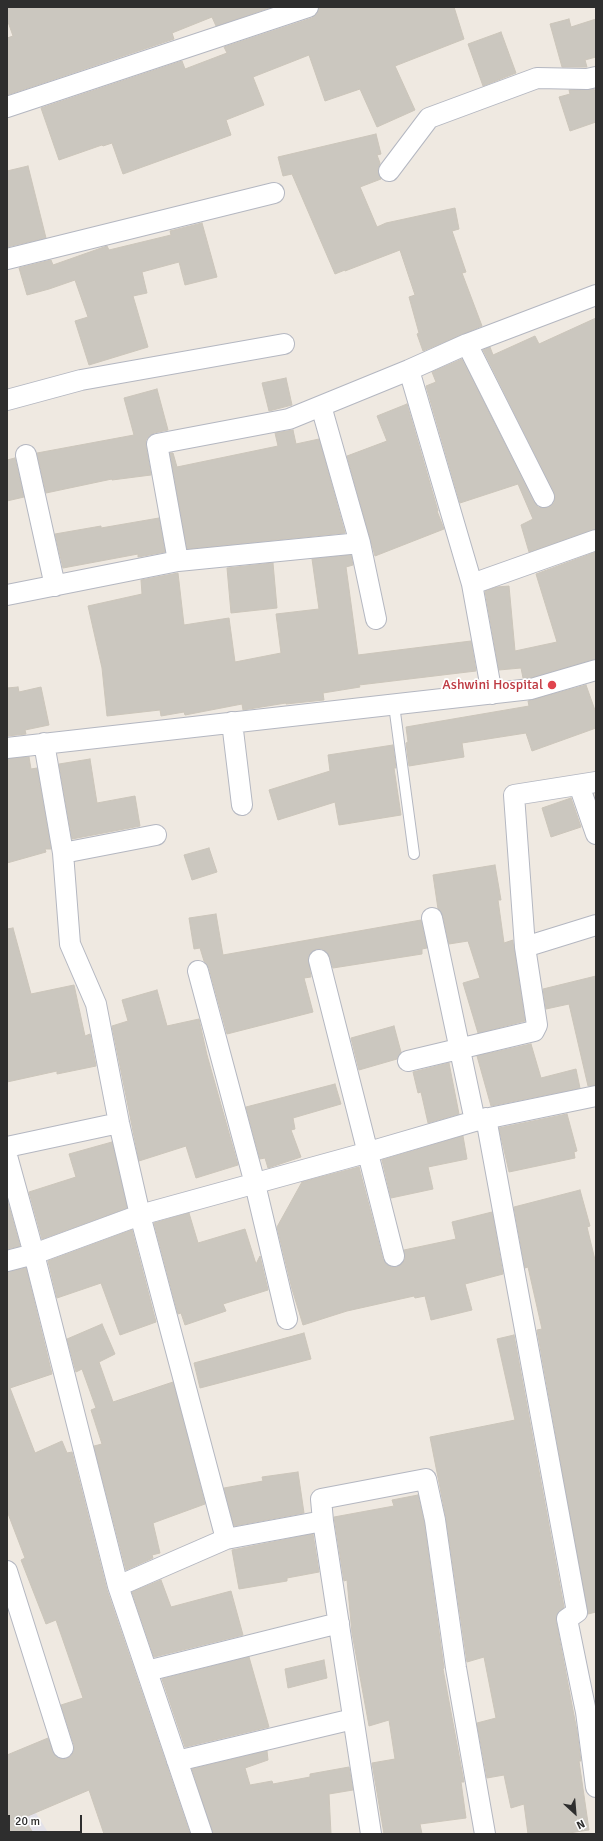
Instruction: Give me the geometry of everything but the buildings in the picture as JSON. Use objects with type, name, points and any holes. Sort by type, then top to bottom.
[{"type":"street","points":[[7,107],[308,7]]},
{"type":"street","points":[[389,171],[429,118],[537,78],[587,79],[596,77]]},
{"type":"street","points":[[7,259],[274,193]]},
{"type":"street","points":[[178,561],[157,444],[289,419],[410,370],[467,344],[596,295]]},
{"type":"street","points":[[7,400],[82,380],[284,344]]},
{"type":"street","points":[[467,344],[544,496]]},
{"type":"street","points":[[410,370],[472,584],[492,694]]},
{"type":"street","points":[[321,406],[360,544],[376,619]]},
{"type":"street","points":[[26,455],[55,586]]},
{"type":"street","points":[[472,584],[596,540]]},
{"type":"street","points":[[7,595],[178,561],[360,544]]},
{"type":"street","points":[[7,748],[531,690],[596,670]]},
{"type":"street","points":[[232,722],[242,805]]},
{"type":"street","points":[[44,743],[63,853],[70,944],[96,1004],[119,1123],[140,1215],[226,1539]]},
{"type":"street","points":[[408,1061],[534,1031],[537,1025],[525,947],[514,795],[587,783],[596,834]]},
{"type":"street","points":[[63,853],[156,835]]},
{"type":"street","points":[[432,918],[460,1049],[481,1119],[577,1612],[567,1619],[588,1679],[595,1778]]},
{"type":"street","points":[[525,947],[596,925]]},
{"type":"street","points":[[319,960],[369,1152],[394,1256]]},
{"type":"street","points":[[198,971],[254,1184],[287,1319]]},
{"type":"street","points":[[7,1261],[34,1254],[140,1215],[369,1152],[481,1119],[596,1096]]},
{"type":"street","points":[[7,1147],[119,1123]]},
{"type":"street","points":[[7,1156],[34,1254],[118,1586],[202,1834]]},
{"type":"street","points":[[371,1834],[323,1521],[321,1499],[426,1479],[435,1520],[456,1668],[485,1834]]},
{"type":"street","points":[[118,1586],[226,1539],[323,1521]]},
{"type":"street","points":[[7,1571],[63,1748]]},
{"type":"street","points":[[147,1671],[339,1623]]},
{"type":"street","points":[[177,1761],[354,1719]]},
{"type":"lane","points":[[394,704],[414,854]]},
{"type":"shaded area","points":[[7,1767],[49,1834],[7,1834]]},
{"type":"place","name":"Ashwini Hospital","points":[[552,685]]}]
